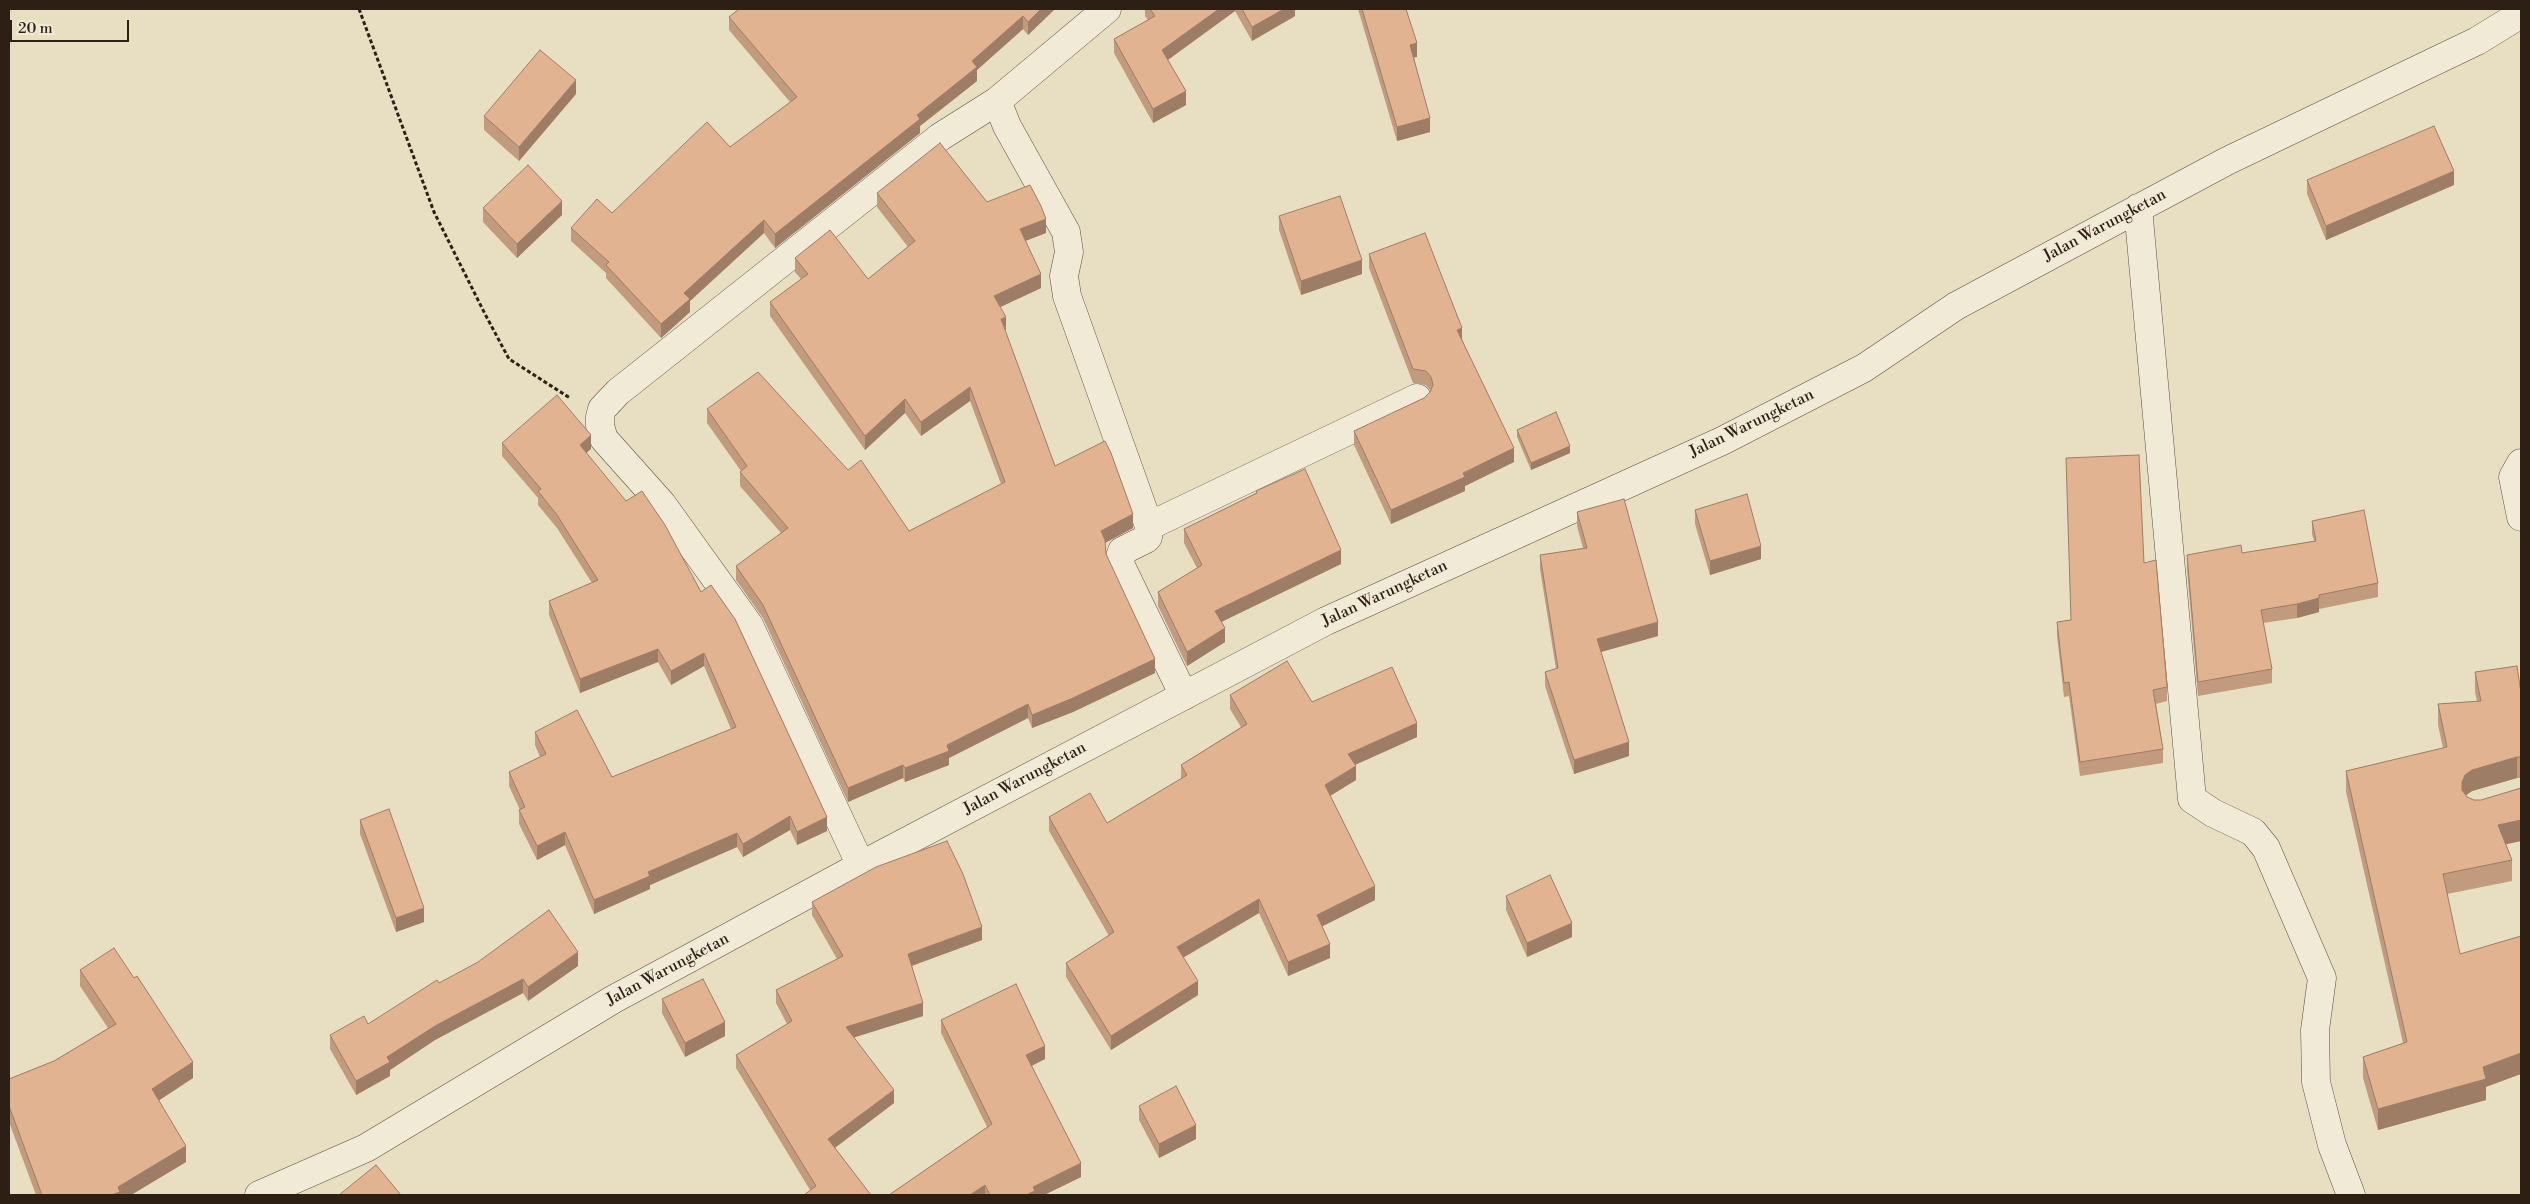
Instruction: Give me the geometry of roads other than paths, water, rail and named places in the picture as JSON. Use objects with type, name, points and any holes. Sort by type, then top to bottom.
[{"type":"street","points":[[861,866],[749,625],[662,504],[604,439],[600,426],[602,409],[626,386],[940,137],[997,101],[1107,9]]},
{"type":"street","name":"Jalan Warungketan","points":[[259,1195],[366,1148],[614,999],[861,866],[1326,621],[1730,436],[1864,368],[1956,306],[2236,156],[2477,41],[2521,14]]},
{"type":"street","points":[[997,101],[1007,126],[1066,232],[1069,252],[1064,276],[1067,296],[1149,526],[1146,539],[1122,551],[1120,557],[1121,566],[1184,696]]},
{"type":"street","points":[[2138,208],[2192,799],[2213,813],[2253,832],[2266,848],[2322,978],[2315,1030],[2316,1082],[2332,1145],[2351,1195]]},
{"type":"street","points":[[1149,526],[1417,398]]},
{"type":"street","points":[[2521,463],[2512,477],[2521,517]]}]
